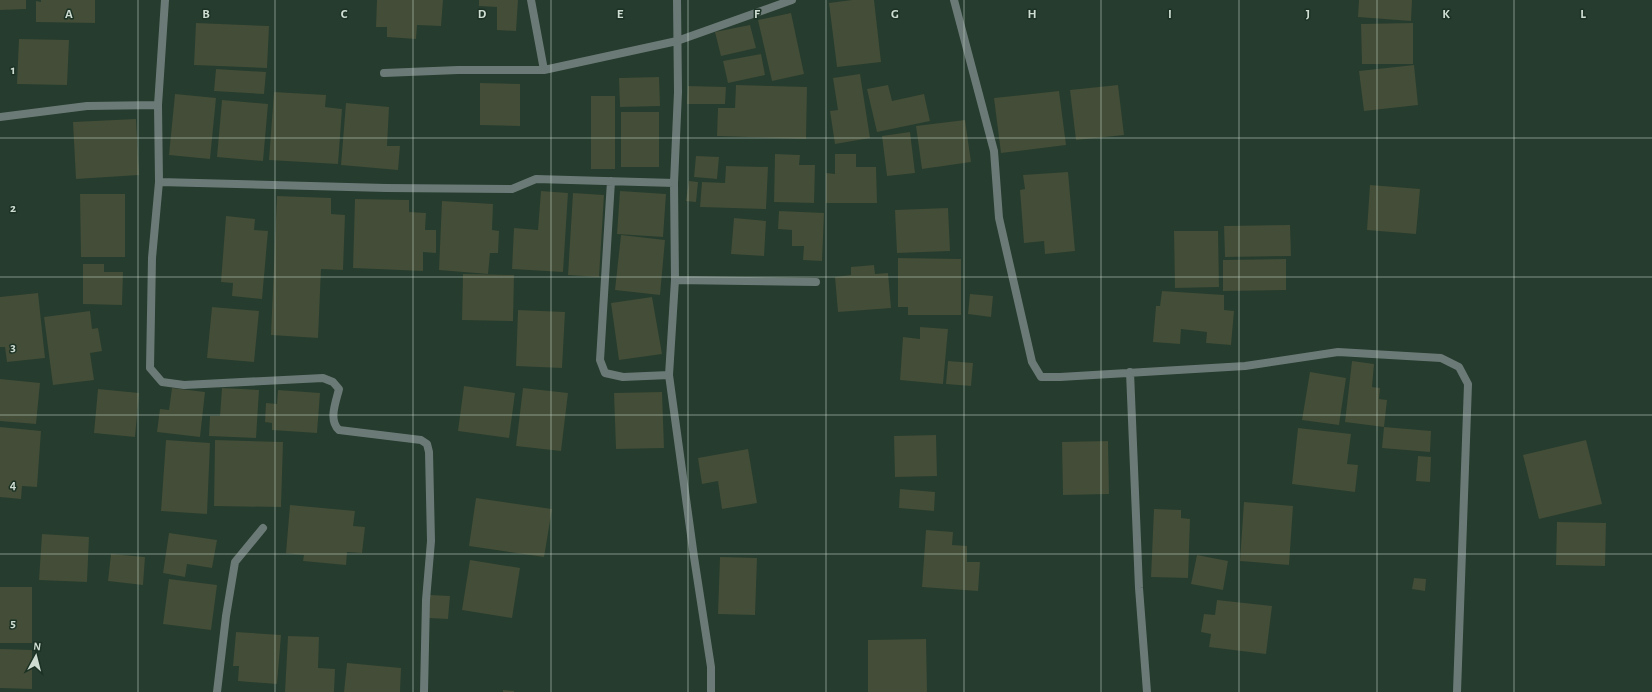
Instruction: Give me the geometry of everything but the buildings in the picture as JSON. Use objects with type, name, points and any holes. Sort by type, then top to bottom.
[{"type":"street","points":[[165,0],[158,105],[159,182],[152,258],[150,368],[162,382],[184,385],[324,378],[333,382],[339,389],[333,420],[334,426],[339,430],[421,440],[427,444],[429,452],[431,542],[426,600],[424,692]]},
{"type":"street","points":[[532,0],[544,70]]},
{"type":"street","points":[[677,0],[674,183],[675,280],[669,375],[711,667],[711,692]]},
{"type":"street","points":[[384,73],[458,70],[544,70],[677,41],[792,0]]},
{"type":"street","points":[[954,0],[994,151],[999,218],[1032,362],[1041,377],[1245,366],[1338,352],[1441,358],[1459,366],[1468,384],[1457,692]]},
{"type":"street","points":[[0,117],[87,106],[158,105]]},
{"type":"street","points":[[159,182],[386,188],[512,189],[536,179],[674,183]]},
{"type":"street","points":[[611,181],[600,360],[605,373],[623,377],[669,375]]},
{"type":"street","points":[[675,280],[816,282]]},
{"type":"street","points":[[1130,372],[1139,588],[1147,692]]},
{"type":"street","points":[[217,692],[226,616],[235,562],[263,528]]}]
